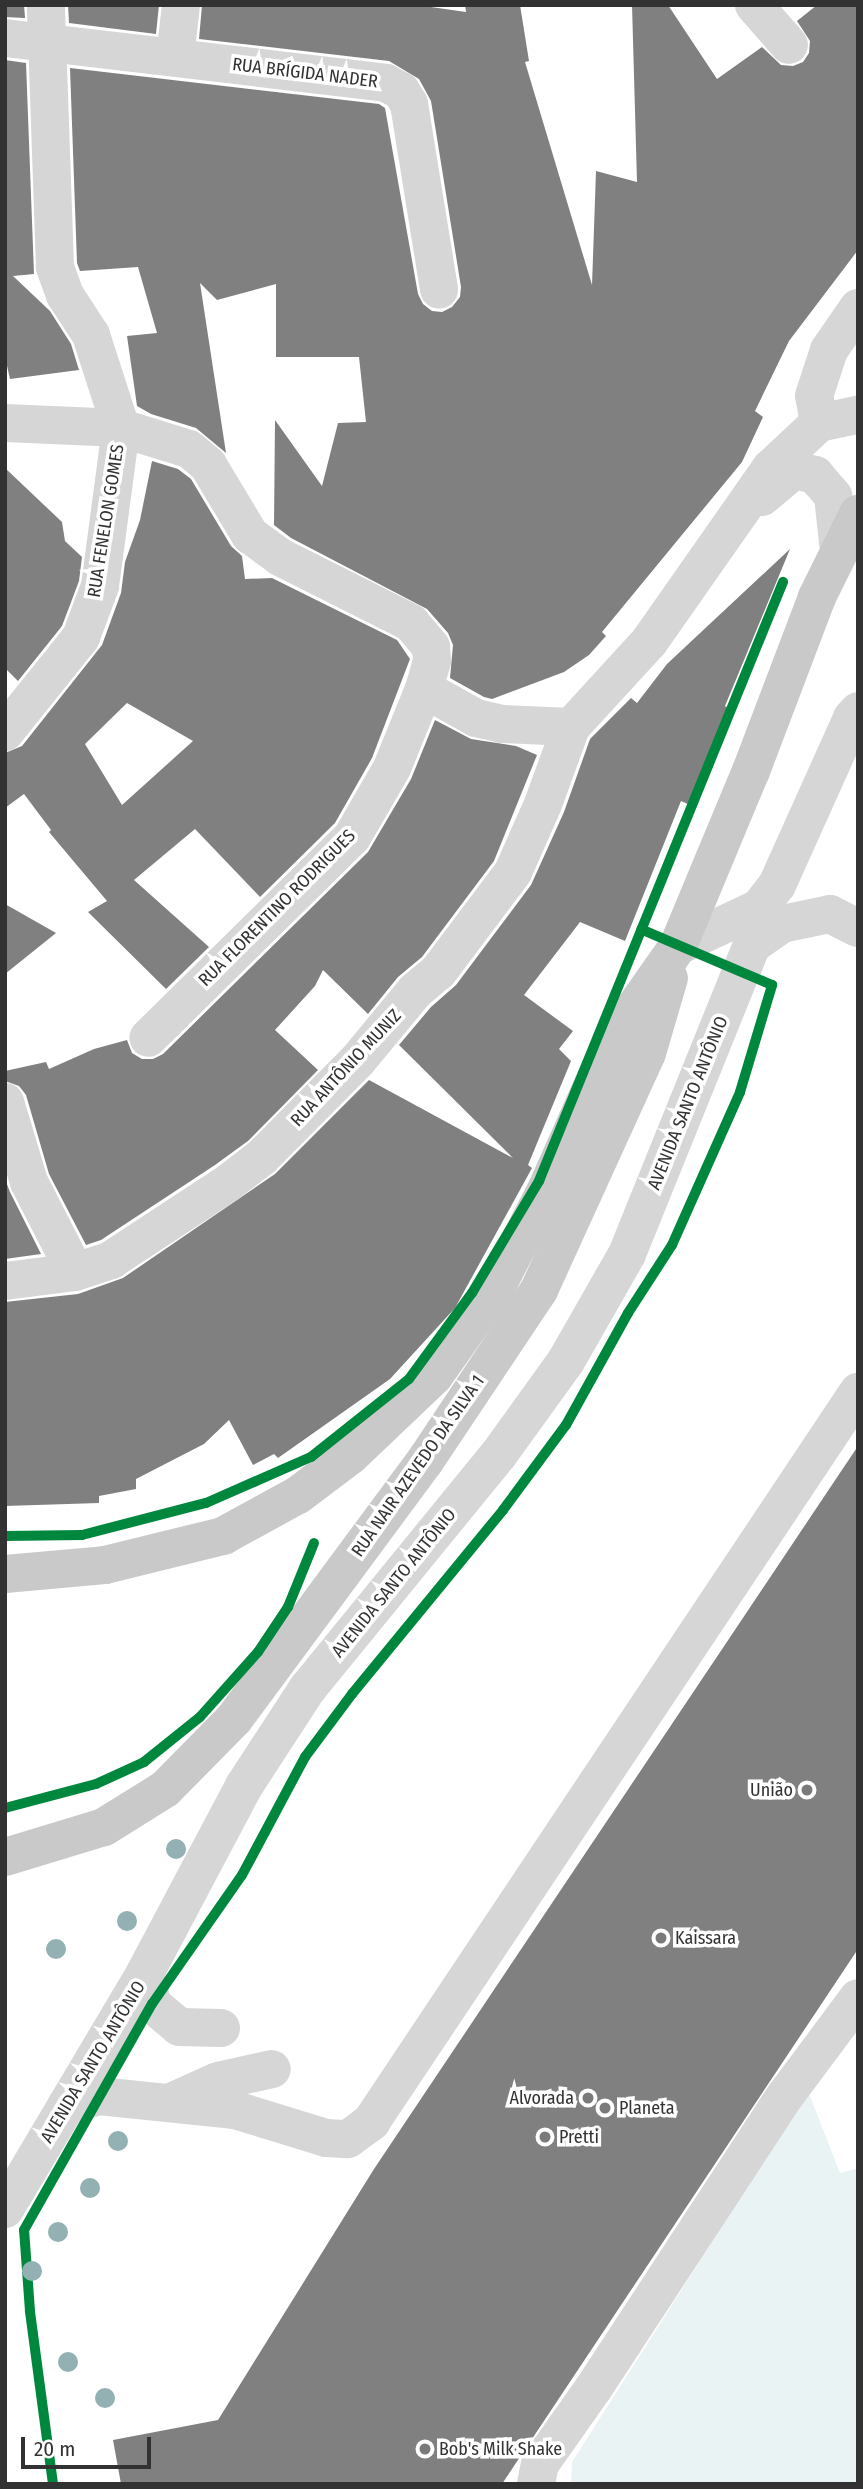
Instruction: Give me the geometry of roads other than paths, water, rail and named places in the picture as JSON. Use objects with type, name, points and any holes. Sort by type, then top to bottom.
[{"type":"main road","points":[[5,1574],[105,1565],[223,1536],[298,1495],[351,1455],[434,1376],[496,1288],[547,1188],[614,1037],[678,946],[746,783],[817,597],[858,514]]},
{"type":"main road","name":"RUA NAIR AZEVEDO DA SILVA 1","points":[[5,1857],[104,1827],[165,1789],[234,1719],[425,1461],[539,1290],[646,1053],[678,946]]},
{"type":"street","name":"RUA FENELON GOMES","points":[[5,732],[81,637],[100,586],[121,428],[91,335],[65,295],[55,267],[50,44],[46,5]]},
{"type":"street","points":[[175,57],[181,5]]},
{"type":"street","points":[[754,5],[789,45]]},
{"type":"street","name":"RUA BRÍGIDA NADER","points":[[5,38],[386,83],[401,92],[409,104],[439,290]]},
{"type":"street","points":[[819,423],[814,396],[829,350],[858,308]]},
{"type":"street","points":[[424,688],[476,718],[502,724],[571,727],[649,642],[771,468],[819,423],[858,415]]},
{"type":"street","name":"RUA FLORENTINO RODRIGUES","points":[[5,423],[121,428],[189,449],[208,465],[250,535],[280,557],[411,623],[431,647],[432,661],[424,688],[392,768],[352,836],[148,1038]]},
{"type":"street","points":[[735,522],[794,470],[815,475],[832,496],[839,551]]},
{"type":"street","points":[[678,946],[759,908],[777,885],[852,718],[858,711]]},
{"type":"street","name":"RUA ANTÔNIO MUNIZ","points":[[5,1281],[75,1272],[111,1260],[229,1184],[262,1157],[358,1060],[415,991],[438,972],[513,872],[571,727]]},
{"type":"street","name":"AVENIDA SANTO ANTÔNIO","points":[[5,2208],[145,1973],[244,1786],[308,1688],[499,1454],[566,1361],[627,1254],[752,945],[782,924],[830,914],[858,929]]},
{"type":"street","points":[[5,1102],[29,1182],[75,1272]]},
{"type":"street","points":[[66,2106],[99,2096],[235,2110],[326,2138],[348,2139],[371,2122],[858,1392]]},
{"type":"street","points":[[145,1973],[152,2004],[179,2026],[221,2028]]},
{"type":"street","points":[[536,2484],[540,2464],[593,2389],[785,2096],[858,1997]]},
{"type":"street","points":[[169,2102],[218,2081],[272,2070]]},
{"type":"place","name":"União","points":[[807,1790]]},
{"type":"place","name":"Kaissara","points":[[661,1938]]},
{"type":"place","name":"Alvorada","points":[[588,2098]]},
{"type":"place","name":"Planeta","points":[[605,2108]]},
{"type":"place","name":"Pretti","points":[[545,2137]]},
{"type":"place","name":"Bob's Milk Shake","points":[[425,2449]]}]
